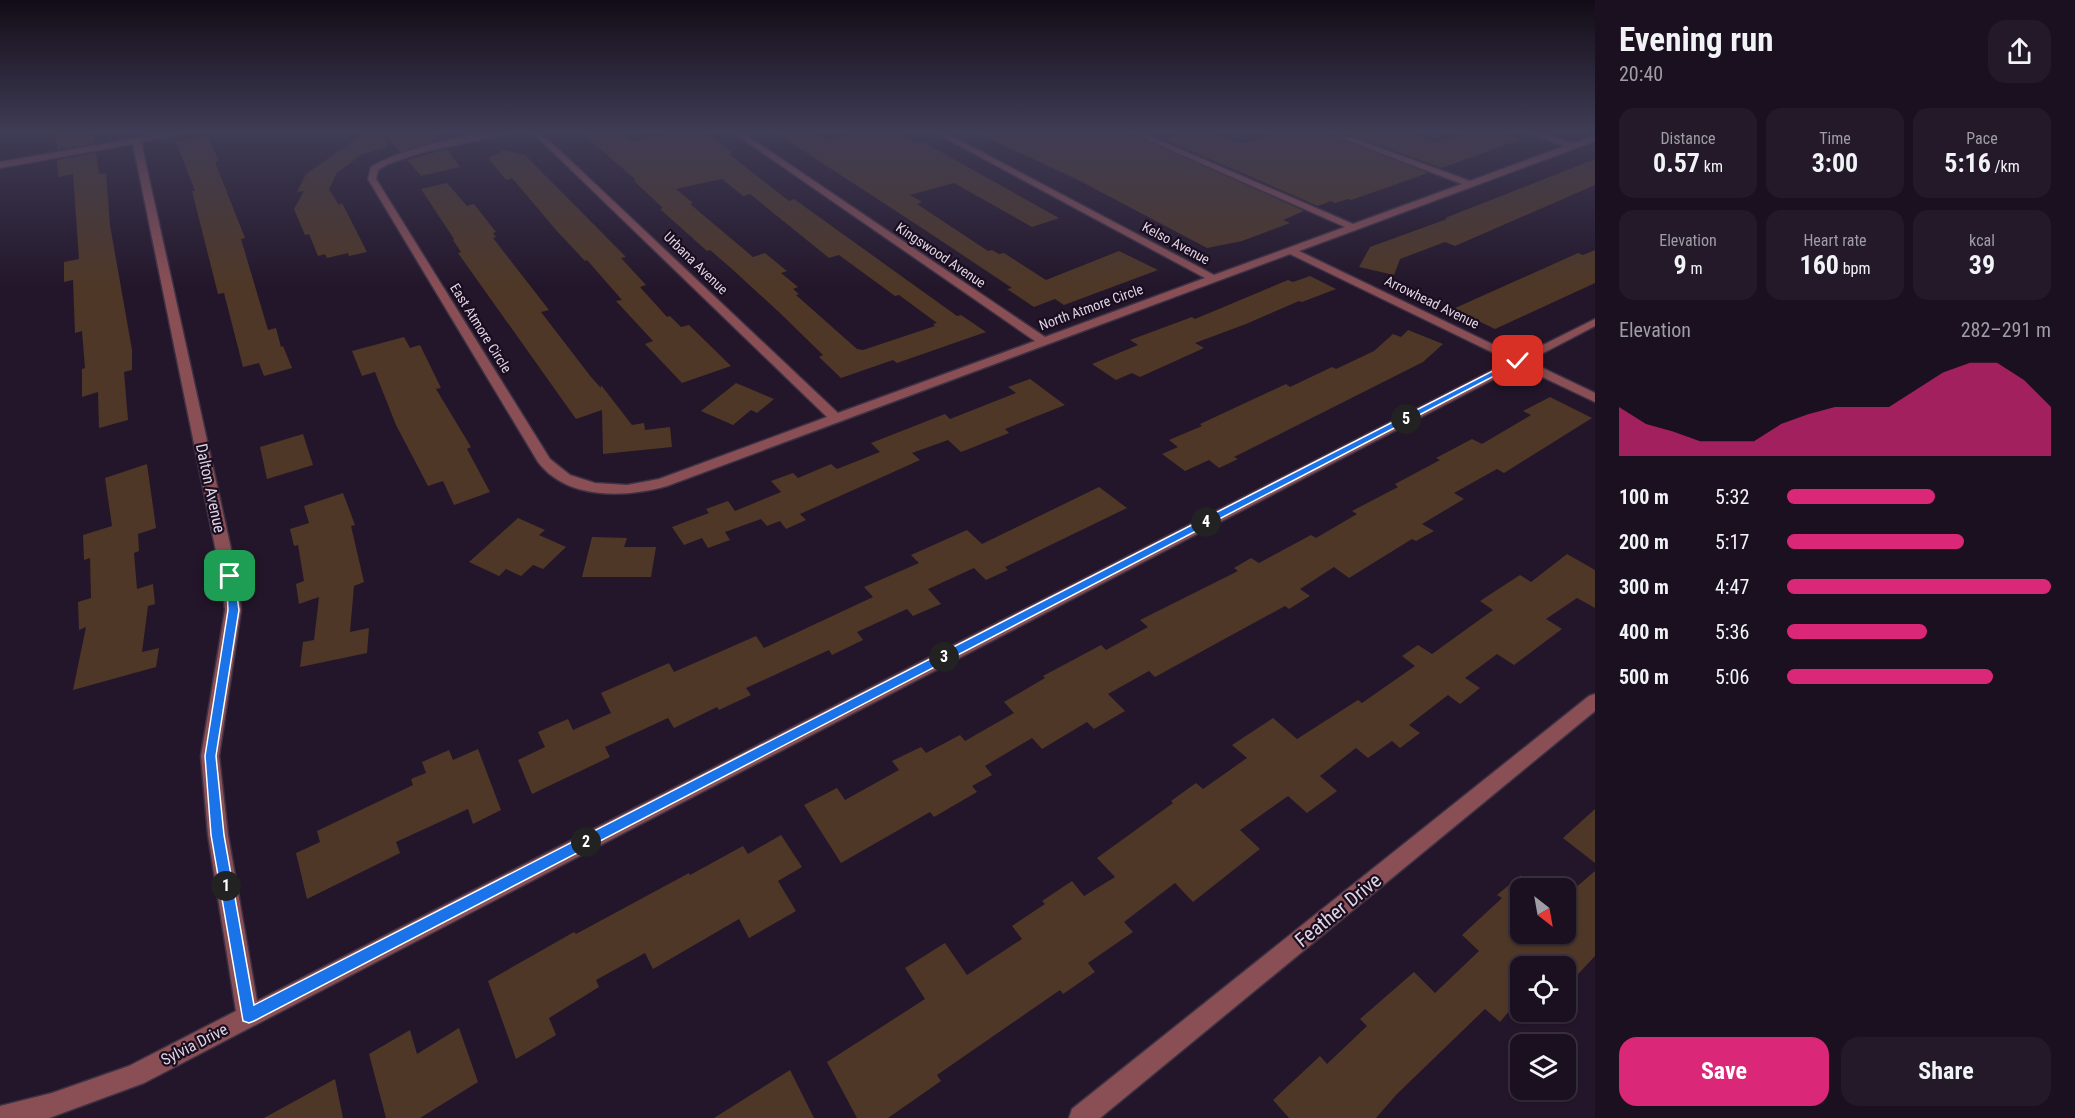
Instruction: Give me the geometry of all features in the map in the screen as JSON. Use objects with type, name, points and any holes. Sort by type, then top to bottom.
[{"type":"street","name":"Dalton Avenue","points":[[145,183],[230,576],[233,610],[210,756],[218,835],[249,1016]]},
{"type":"street","name":"East Atmore Circle","points":[[375,183],[545,462],[565,478],[594,488]]},
{"type":"street","name":"Urbana Avenue","points":[[590,183],[835,418]]},
{"type":"street","name":"Kingswood Avenue","points":[[812,183],[1043,341]]},
{"type":"street","name":"Kelso Avenue","points":[[1034,183],[1212,278]]},
{"type":"street","points":[[1252,183],[1352,227]]},
{"type":"street","name":"North Atmore Circle","points":[[594,488],[627,490],[662,483],[1470,184]]},
{"type":"street","name":"Arrowhead Avenue","points":[[1289,250],[1595,398]]},
{"type":"street","name":"Sylvia Drive","points":[[0,1118],[34,1112],[95,1092],[136,1075],[1595,322]]},
{"type":"street","name":"Feather Drive","points":[[1081,1118],[1595,701]]},
{"type":"building","points":[[74,183],[107,183],[110,225],[132,350],[132,370],[124,372],[128,420],[99,428],[98,392],[82,397],[82,369],[85,368],[82,331],[75,333],[73,280],[64,282],[64,262],[79,259]]},
{"type":"building","points":[[192,183],[223,183],[245,238],[241,239],[268,330],[276,328],[281,347],[283,346],[292,368],[264,376],[259,363],[243,367],[224,293],[218,294],[192,191],[195,191]]},
{"type":"building","points":[[301,183],[332,183],[329,189],[339,205],[342,203],[367,252],[349,256],[348,253],[327,258],[325,254],[318,256],[309,234],[305,235],[294,209],[304,191],[297,192]]},
{"type":"building","points":[[447,183],[467,206],[474,204],[496,232],[493,233],[496,237],[493,238],[549,310],[541,312],[591,377],[601,388],[601,385],[632,425],[644,423],[645,430],[670,427],[672,447],[603,454],[602,410],[576,419],[458,253],[461,252],[454,239],[421,189]]},
{"type":"building","points":[[516,183],[553,183],[626,257],[621,258],[646,285],[640,287],[667,317],[670,316],[681,327],[689,325],[731,366],[682,383],[645,344],[653,341],[616,301],[622,300],[587,260],[585,261]]},
{"type":"building","points":[[636,183],[703,183],[676,189],[693,203],[690,204],[753,257],[765,253],[787,271],[781,273],[798,287],[793,289],[799,294],[796,295],[857,349],[863,350],[935,326],[933,324],[937,323],[839,255],[829,258],[750,194],[743,196],[727,183],[766,183],[789,201],[794,199],[957,316],[961,315],[986,332],[897,363],[893,360],[841,378],[819,357],[823,355],[781,314],[732,269],[710,250],[707,251],[660,209],[663,208]]},
{"type":"building","points":[[853,183],[953,183],[910,195],[922,202],[917,204],[988,251],[1004,253],[1046,280],[1119,251],[1158,270],[1064,305],[1055,299],[1034,307],[1007,289],[1012,288]]},
{"type":"building","points":[[954,183],[997,183],[1059,218],[1032,227]]},
{"type":"building","points":[[1084,183],[1242,183],[1304,211],[1283,220],[1290,223],[1242,241],[1207,248]]},
{"type":"building","points":[[1265,183],[1399,183],[1351,200],[1335,203],[1331,201],[1318,206]]},
{"type":"building","points":[[1534,183],[1595,183],[1455,246],[1445,242],[1400,259],[1394,275],[1359,267],[1370,247],[1447,219],[1445,218]]},
{"type":"building","points":[[1595,250],[1595,283],[1495,329],[1453,309],[1578,253],[1583,255]]},
{"type":"building","points":[[1310,276],[1336,289],[1302,302],[1299,301],[1195,343],[1204,348],[1140,377],[1132,373],[1116,380],[1092,364],[1138,345],[1130,340],[1192,317],[1195,319],[1288,280],[1293,282]]},
{"type":"building","points":[[1408,330],[1443,344],[1423,362],[1234,457],[1238,459],[1219,468],[1209,460],[1185,471],[1162,454],[1178,447],[1169,440],[1202,426],[1200,424],[1286,384],[1290,387],[1332,367],[1336,369],[1374,351],[1393,334],[1401,337]]},
{"type":"building","points":[[404,337],[410,348],[420,345],[441,388],[436,389],[471,447],[467,449],[490,492],[454,505],[443,481],[428,486],[396,425],[375,372],[362,376],[352,351]]},
{"type":"building","points":[[1030,379],[1065,405],[1005,429],[1009,433],[961,452],[948,440],[912,453],[920,460],[800,514],[806,520],[786,529],[780,521],[767,526],[761,519],[725,532],[730,540],[708,548],[702,538],[684,545],[672,527],[709,513],[706,509],[728,501],[735,511],[781,492],[771,481],[793,473],[798,478],[831,464],[837,469],[880,452],[871,443],[945,414],[950,419],[1016,393],[1008,387]]},
{"type":"building","points":[[736,383],[774,399],[757,413],[751,410],[733,425],[701,411]]},
{"type":"building","points":[[1550,397],[1592,418],[1504,473],[1497,469],[1454,493],[1464,499],[1422,524],[1434,531],[1416,541],[1412,539],[1349,578],[1334,567],[1300,589],[1310,596],[1289,609],[1285,606],[1155,677],[1149,671],[1108,694],[1125,711],[1094,729],[1087,722],[1042,749],[1032,738],[985,766],[992,775],[972,786],[977,792],[934,817],[930,812],[841,863],[804,805],[837,788],[845,800],[899,770],[892,761],[921,747],[926,753],[960,735],[965,741],[1014,713],[1004,702],[1045,678],[1043,676],[1101,645],[1106,650],[1148,627],[1140,620],[1238,571],[1234,568],[1251,558],[1259,563],[1311,535],[1316,538],[1357,514],[1352,511],[1398,487],[1395,484],[1440,460],[1436,458],[1472,439],[1482,444],[1531,415],[1523,411]]},
{"type":"building","points":[[303,434],[313,465],[267,479],[260,447]]},
{"type":"building","points":[[147,464],[156,528],[138,534],[139,551],[134,553],[137,589],[153,584],[155,604],[148,606],[142,652],[159,648],[156,667],[73,690],[86,627],[79,630],[78,602],[91,598],[90,558],[84,560],[83,535],[112,526],[105,478]]},
{"type":"building","points":[[1099,487],[1127,508],[1005,567],[1008,570],[986,580],[974,568],[928,589],[941,604],[913,616],[907,609],[857,632],[863,640],[832,655],[829,650],[746,688],[751,695],[719,710],[717,707],[674,728],[668,718],[605,747],[610,757],[532,794],[518,760],[545,747],[538,732],[568,719],[573,730],[611,713],[601,693],[669,663],[674,672],[756,636],[764,648],[873,597],[864,587],[919,563],[911,555],[967,530],[982,544]]},
{"type":"building","points":[[343,493],[355,525],[351,526],[364,582],[354,586],[350,632],[369,628],[367,653],[300,667],[303,642],[314,640],[319,597],[299,604],[296,584],[304,581],[298,545],[294,546],[290,529],[309,523],[304,506]]},
{"type":"building","points":[[518,518],[545,530],[539,535],[566,547],[543,569],[533,565],[521,576],[506,569],[499,576],[469,562]]},
{"type":"building","points":[[592,537],[627,538],[624,547],[656,547],[651,577],[582,577]]},
{"type":"building","points":[[1567,554],[1595,570],[1595,608],[1577,598],[1546,619],[1562,629],[1514,665],[1497,654],[1465,678],[1480,688],[1460,704],[1448,695],[1409,725],[1420,733],[1400,748],[1392,741],[1368,758],[1356,748],[1320,776],[1337,791],[1307,813],[1288,796],[1240,830],[1260,849],[1193,902],[1175,883],[1124,922],[1133,932],[1088,963],[1095,972],[1063,994],[1060,990],[937,1075],[941,1081],[888,1118],[857,1118],[827,1062],[925,999],[905,968],[945,943],[967,975],[1022,939],[1012,926],[1045,904],[1042,901],[1072,881],[1084,896],[1115,877],[1097,858],[1173,803],[1171,801],[1196,783],[1203,789],[1247,758],[1232,745],[1273,718],[1297,739],[1358,700],[1362,703],[1415,666],[1402,656],[1418,645],[1432,654],[1493,610],[1480,601],[1520,575],[1531,582]]},
{"type":"building","points":[[478,749],[501,810],[473,824],[468,809],[396,842],[400,853],[307,899],[296,853],[320,842],[317,831],[413,785],[411,779],[426,773],[422,762],[449,750],[453,760]]},
{"type":"building","points":[[1595,809],[1595,863],[1563,838]]},
{"type":"building","points":[[781,835],[802,867],[778,881],[796,911],[749,938],[739,919],[653,969],[645,953],[596,980],[599,987],[549,1018],[556,1035],[516,1059],[488,981],[574,932],[576,934],[743,846],[748,854]]},
{"type":"building","points":[[1595,871],[1595,956],[1576,976],[1576,956],[1510,956],[1510,1010],[1500,1022],[1485,1009],[1396,1095],[1376,1118],[1289,1118],[1273,1100],[1320,1056],[1327,1064],[1367,1026],[1360,1019],[1414,972],[1435,993],[1479,951],[1462,935],[1502,898],[1497,895],[1510,884],[1510,944],[1576,944],[1576,887]]},
{"type":"building","points":[[459,1028],[478,1082],[420,1118],[386,1118],[369,1054],[410,1030],[417,1054]]},
{"type":"building","points":[[790,1070],[814,1118],[714,1118]]},
{"type":"building","points":[[335,1079],[343,1118],[264,1118]]},
{"type":"route","points":[[230,576],[233,610],[231,631],[222,673],[210,756],[212,797],[249,1016],[1518,361]]}]
